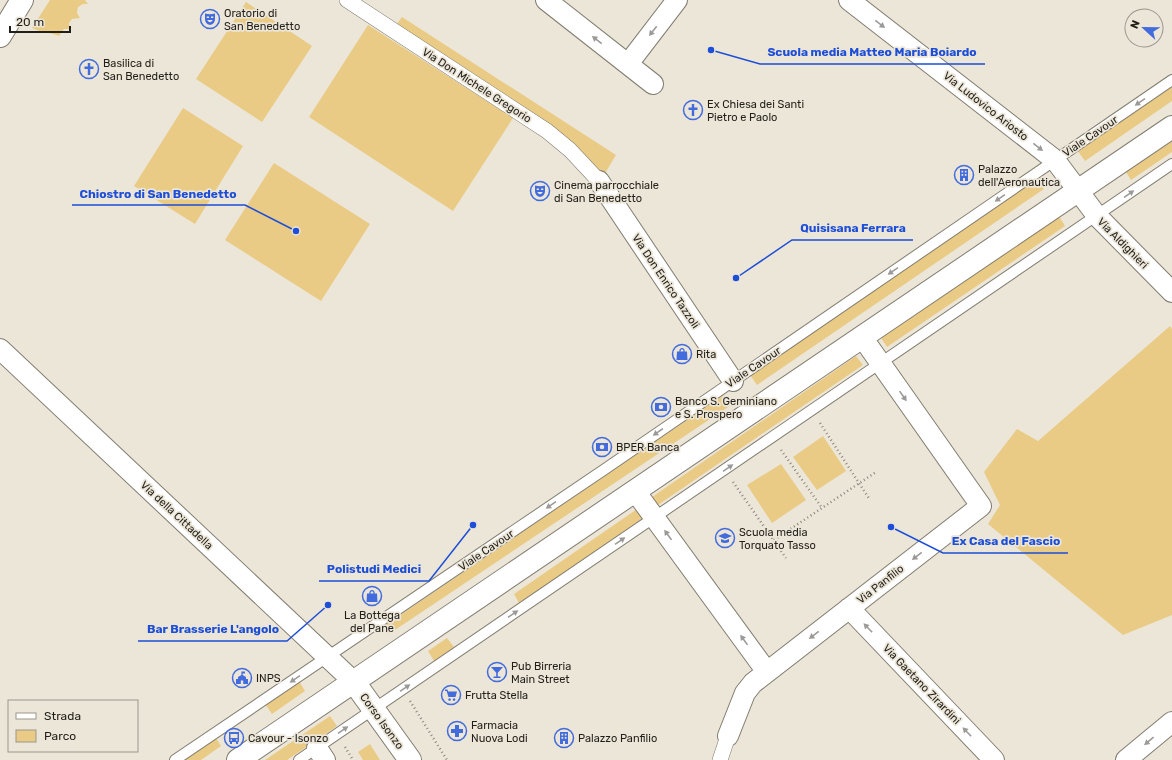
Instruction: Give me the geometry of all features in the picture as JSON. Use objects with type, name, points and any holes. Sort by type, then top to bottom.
[{"type":"street","points":[[0,36],[22,0]]},
{"type":"street","name":"Via Don Michele Gregorio","points":[[347,0],[547,131],[570,150],[599,181]]},
{"type":"street","points":[[546,0],[653,84]]},
{"type":"street","points":[[628,64],[677,0]]},
{"type":"street","name":"Via Ludovico Ariosto","points":[[849,0],[1055,160],[1078,191]]},
{"type":"street","points":[[238,760],[1172,127]]},
{"type":"street","name":"Via Don Enrico Tazzoli","points":[[599,181],[732,381]]},
{"type":"street","name":"Via Aldighieri","points":[[1078,191],[1097,216],[1172,292]]},
{"type":"street","name":"Via Panfilio","points":[[728,736],[745,694],[753,683],[981,506],[862,337]]},
{"type":"street","name":"Via della Cittadella","points":[[0,349],[354,682]]},
{"type":"street","points":[[635,491],[767,672]]},
{"type":"street","name":"Via Gaetano Zirardini","points":[[849,608],[994,760]]},
{"type":"street","name":"Corso Isonzo","points":[[354,682],[410,760]]},
{"type":"street","points":[[1126,760],[1172,722]]},
{"type":"street","points":[[720,760],[728,736]]},
{"type":"lane","name":"Viale Cavour","points":[[175,760],[1172,80]]},
{"type":"lane","points":[[299,760],[321,754],[373,710],[403,689],[1172,164]]},
{"type":"path","points":[[812,411],[870,500]]},
{"type":"path","points":[[772,438],[822,508]]},
{"type":"path","points":[[725,470],[786,558]]},
{"type":"path","points":[[774,540],[876,472]]},
{"type":"path","points":[[403,689],[447,760]]},
{"type":"green space","points":[[50,0],[85,0],[88,4],[83,4],[78,7],[77,13],[80,18],[72,19],[69,23],[69,29],[64,29],[59,36],[32,28]]},
{"type":"green space","points":[[246,2],[312,46],[262,122],[196,79]]},
{"type":"green space","points":[[402,17],[616,155],[604,175],[570,142],[396,25]]},
{"type":"green space","points":[[368,25],[513,118],[453,211],[309,117]]},
{"type":"green space","points":[[1172,84],[1172,101],[1085,161],[1077,150]]},
{"type":"green space","points":[[183,108],[243,146],[195,224],[134,186]]},
{"type":"green space","points":[[1172,137],[1172,152],[1131,180],[1124,169]]},
{"type":"green space","points":[[274,163],[370,224],[321,301],[225,240]]},
{"type":"green space","points":[[1037,179],[1044,189],[757,385],[750,375]]},
{"type":"green space","points":[[1059,216],[1065,226],[887,347],[881,338]]},
{"type":"green space","points":[[1170,326],[1172,329],[1172,615],[1123,635],[988,524],[1000,505],[984,472],[1017,429],[1038,441]]},
{"type":"green space","points":[[856,356],[863,365],[658,505],[652,497]]},
{"type":"green space","points":[[724,395],[731,405],[389,634],[384,626]]},
{"type":"green space","points":[[823,436],[846,471],[817,490],[793,457]]},
{"type":"green space","points":[[781,464],[806,500],[772,523],[747,485]]},
{"type":"green space","points":[[637,509],[643,518],[519,603],[514,594]]},
{"type":"green space","points":[[447,638],[454,647],[434,661],[428,651]]},
{"type":"green space","points":[[299,681],[305,691],[272,714],[265,704]]},
{"type":"green space","points":[[330,716],[337,726],[287,760],[265,760]]},
{"type":"green space","points":[[216,738],[221,746],[201,760],[183,760]]},
{"type":"green space","points":[[370,744],[380,760],[363,760],[358,752]]},
{"type":"place","name":"Oratorio di San Benedetto","points":[[210,19]]},
{"type":"place","name":"Scuola media Matteo Maria Boiardo","points":[[711,50]]},
{"type":"place","name":"Basilica di San Benedetto","points":[[89,69]]},
{"type":"place","name":"Ex Chiesa dei Santi Pietro e Paolo","points":[[693,110]]},
{"type":"place","name":"Palazzo dell'Aeronautica","points":[[964,175]]},
{"type":"place","name":"Cinema parrocchiale di San Benedetto","points":[[540,191]]},
{"type":"place","name":"Chiostro di San Benedetto","points":[[296,231]]},
{"type":"place","name":"Quisisana Ferrara","points":[[736,278]]},
{"type":"place","name":"Rita","points":[[682,354]]},
{"type":"place","name":"Banco S. Geminiano e S. Prospero","points":[[661,407]]},
{"type":"place","name":"BPER Banca","points":[[602,447]]},
{"type":"place","name":"Polistudi Medici","points":[[473,525]]},
{"type":"place","name":"Ex Casa del Fascio","points":[[891,527]]},
{"type":"place","name":"Scuola media Torquato Tasso","points":[[725,538]]},
{"type":"place","name":"La Bottega del Pane","points":[[372,596]]},
{"type":"place","name":"Bar Brasserie L'angolo","points":[[328,605]]},
{"type":"place","name":"Pub Birreria Main Street","points":[[497,672]]},
{"type":"place","name":"INPS","points":[[242,678]]},
{"type":"place","name":"Frutta Stella","points":[[451,695]]},
{"type":"place","name":"Farmacia Nuova Lodi","points":[[457,731]]},
{"type":"place","name":"Cavour - Isonzo","points":[[234,738]]},
{"type":"place","name":"Palazzo Panfilio","points":[[564,738]]}]
